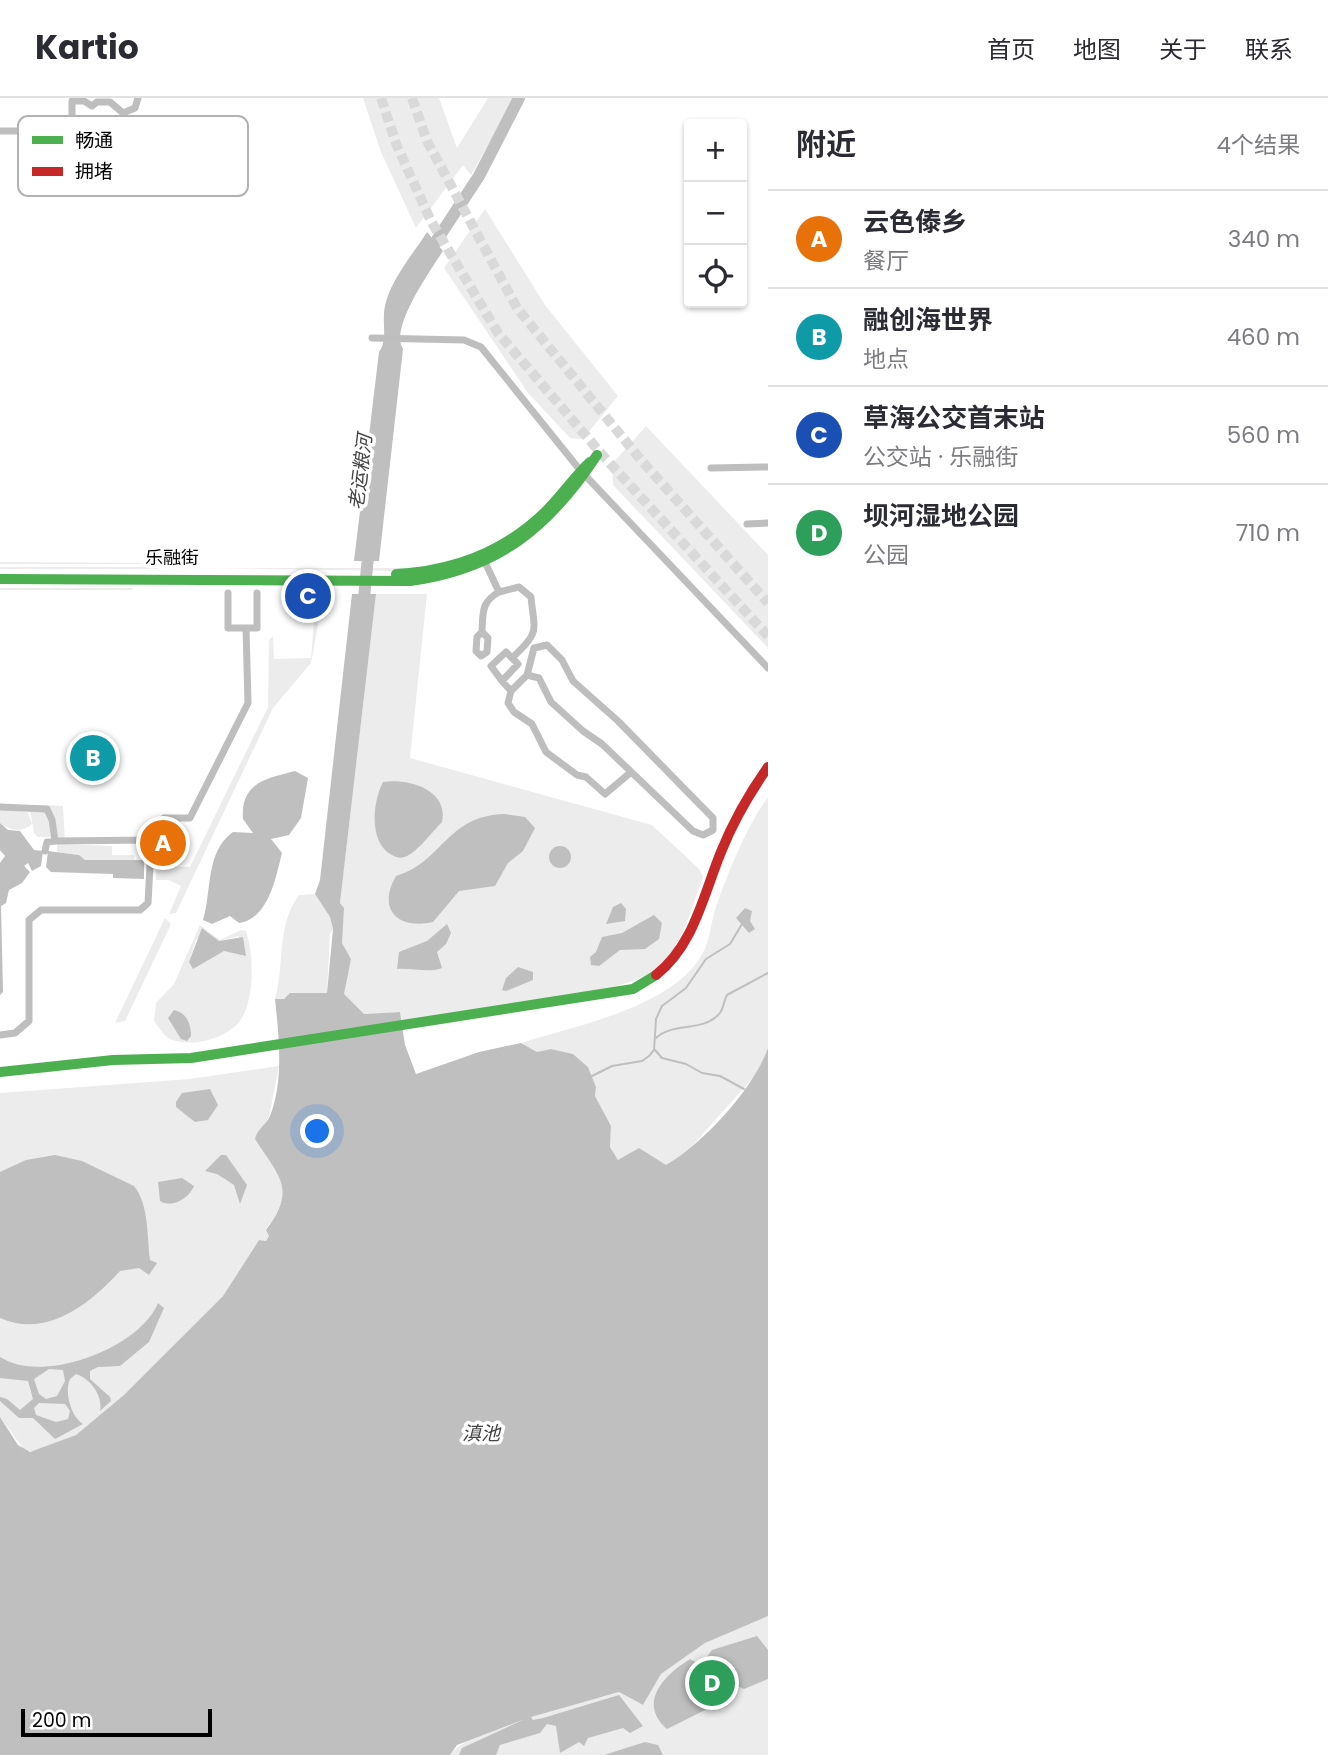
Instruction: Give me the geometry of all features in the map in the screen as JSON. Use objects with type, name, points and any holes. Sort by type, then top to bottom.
[{"type":"street","points":[[72,116],[72,101],[92,106],[97,102],[110,102],[123,113],[135,108],[138,98]]},
{"type":"street","points":[[0,131],[18,131]]},
{"type":"street","points":[[372,338],[464,340],[481,347],[583,472],[768,668]]},
{"type":"street","points":[[711,468],[768,467]]},
{"type":"street","points":[[345,577],[383,578],[484,560],[538,519],[583,472]]},
{"type":"street","points":[[747,524],[768,523]]},
{"type":"street","points":[[484,560],[499,592]]},
{"type":"street","name":"乐融街","points":[[0,573],[345,577]]},
{"type":"street","name":"乐融街","points":[[0,579],[345,577]]},
{"type":"street","points":[[482,632],[485,602],[499,592],[519,587],[531,597],[531,611],[536,624],[534,636],[513,657]]},
{"type":"street","points":[[228,593],[228,628],[257,628],[257,593]]},
{"type":"street","points":[[0,1035],[15,1033],[29,1021],[29,920],[41,910],[141,910],[148,903],[152,828],[164,818],[190,818],[248,704],[246,628]]},
{"type":"street","points":[[527,675],[539,678],[551,702],[602,744],[693,831],[703,835],[713,830],[713,818],[618,721],[573,681],[562,660],[547,645],[537,645],[533,650],[527,675],[511,691],[509,706],[532,724],[547,752],[573,773],[586,777],[605,794],[630,773]]},
{"type":"street","points":[[502,681],[518,666],[513,657],[504,652],[491,666],[502,681],[511,691]]},
{"type":"street","points":[[0,1072],[76,1064],[191,1058],[633,989],[666,970],[680,953],[736,817],[768,767]]},
{"type":"street","points":[[0,807],[47,809],[55,841]]},
{"type":"street","points":[[45,851],[47,842],[55,841],[152,840]]},
{"type":"shaded area","points":[[363,98],[439,98],[457,148],[488,98],[515,98],[471,175],[463,165],[416,228],[381,152]]},
{"type":"shaded area","points":[[485,209],[545,305],[618,396],[583,439],[570,438],[528,393],[444,268]]},
{"type":"shaded area","points":[[646,426],[768,555],[768,648],[613,485],[612,464]]},
{"type":"shaded area","points":[[156,563],[156,564],[0,564]]},
{"type":"shaded area","points":[[156,567],[157,569],[0,569]]},
{"type":"shaded area","points":[[422,567],[395,571],[206,568],[395,568]]},
{"type":"shaded area","points":[[132,588],[133,590],[0,590]]},
{"type":"shaded area","points":[[376,594],[427,594],[410,758],[652,825],[699,869],[703,877],[687,923],[670,955],[662,964],[643,976],[579,996],[402,1022],[400,1012],[364,1014],[343,994],[351,959],[342,943],[340,903]]},
{"type":"shaded area","points":[[316,598],[321,609],[311,663],[273,708],[176,913],[169,914],[181,886],[169,880],[156,880],[156,858],[162,858],[162,867],[190,867],[268,707],[269,640],[273,636],[274,659],[311,658]]},
{"type":"shaded area","points":[[768,797],[768,1048],[760,1070],[684,1155],[666,1165],[618,1160],[610,1147],[611,1126],[595,1096],[596,1087],[588,1067],[573,1054],[551,1049],[537,1052],[521,1043],[626,1010],[675,984],[693,967],[706,946],[727,876]]},
{"type":"shaded area","points":[[46,805],[63,806],[65,842],[58,840]]},
{"type":"shaded area","points":[[0,809],[28,812],[32,824],[20,830],[8,828],[0,823]]},
{"type":"shaded area","points":[[42,809],[47,813],[51,837],[38,837],[34,833],[30,810]]},
{"type":"shaded area","points":[[57,844],[112,846],[112,855],[134,855],[134,860],[85,860],[79,855],[57,852]]},
{"type":"shaded area","points":[[315,894],[330,917],[333,929],[330,934],[327,993],[291,993],[284,999],[275,999],[287,919],[299,895]]},
{"type":"shaded area","points":[[165,918],[171,924],[125,1021],[115,1023]]},
{"type":"shaded area","points":[[200,925],[220,940],[241,930],[246,931],[252,962],[250,995],[244,1014],[232,1029],[213,1039],[192,1043],[167,1037],[154,1021],[156,1003],[174,984]],"holes":[[[207,931],[219,941],[239,936],[245,956],[224,951],[207,961],[189,962],[196,940]]]},
{"type":"shaded area","points":[[279,1066],[269,1117],[255,1139],[281,1183],[281,1203],[266,1229],[269,1236],[266,1241],[259,1240],[223,1296],[125,1395],[76,1435],[35,1451],[25,1451],[0,1417],[0,1093],[190,1079]]},
{"type":"shaded area","points":[[768,1616],[768,1755],[450,1755],[461,1744],[503,1725],[619,1692],[643,1705],[661,1674],[705,1643]]},
{"type":"water","points":[[427,232],[443,251],[413,300],[402,328],[400,340],[403,349],[379,561],[354,561],[379,352],[384,338],[386,304],[394,282]]},
{"type":"water","name":"滇池","points":[[352,594],[376,594],[340,903],[344,908],[342,943],[351,959],[344,994],[364,1014],[400,1012],[405,1045],[416,1074],[479,1052],[521,1043],[537,1052],[551,1049],[573,1054],[588,1067],[596,1087],[595,1096],[611,1126],[610,1147],[618,1160],[639,1148],[666,1165],[696,1143],[726,1114],[751,1080],[768,1048],[768,1616],[705,1643],[661,1674],[643,1705],[619,1692],[531,1717],[533,1720],[543,1718],[619,1695],[643,1726],[630,1733],[623,1728],[588,1738],[584,1746],[579,1742],[560,1753],[556,1726],[547,1724],[540,1733],[500,1745],[496,1755],[459,1755],[462,1748],[525,1719],[457,1745],[450,1755],[0,1755],[0,1417],[18,1445],[30,1452],[76,1435],[124,1395],[223,1296],[259,1240],[266,1241],[269,1236],[266,1230],[281,1203],[281,1183],[277,1173],[255,1139],[270,1116],[277,1088],[279,1058],[275,999],[284,999],[290,993],[327,993],[333,929],[330,917],[315,894],[320,880]]},
{"type":"water","points":[[295,771],[308,778],[301,818],[289,835],[271,839],[282,853],[274,884],[264,905],[258,914],[239,923],[230,916],[212,924],[203,920],[218,850],[233,832],[253,833],[243,819],[246,797],[258,784]]},
{"type":"water","points":[[383,782],[403,782],[424,788],[439,801],[442,811],[442,822],[416,850],[403,858],[385,850],[376,833],[375,811]]},
{"type":"water","points":[[504,814],[525,817],[535,828],[523,851],[508,863],[495,886],[459,891],[433,922],[409,923],[394,914],[389,898],[396,876],[425,861],[469,823]]},
{"type":"water","points":[[0,823],[8,830],[20,831],[34,850],[43,851],[41,866],[32,871],[28,863],[24,866],[30,872],[22,883],[9,890],[6,903],[1,906],[3,992],[0,995],[0,863],[5,856],[0,850]]},
{"type":"water","points":[[556,846],[564,846],[571,853],[571,861],[564,868],[556,868],[549,861],[549,853]]},
{"type":"water","points":[[48,851],[79,855],[85,860],[144,860],[144,879],[113,878],[113,874],[51,872],[46,867]]},
{"type":"water","points":[[621,903],[626,909],[625,921],[606,924],[613,907]]},
{"type":"water","points":[[745,908],[752,911],[750,921],[755,929],[749,933],[736,918]]},
{"type":"water","points":[[654,915],[662,923],[659,939],[645,949],[620,950],[599,966],[591,965],[590,957],[596,952],[602,937],[622,933]]},
{"type":"water","points":[[447,924],[451,933],[446,944],[437,952],[442,968],[397,969],[399,952],[427,941]]},
{"type":"water","points":[[202,928],[219,941],[243,937],[246,956],[224,951],[193,969],[189,962]]},
{"type":"water","points":[[518,967],[533,972],[533,980],[506,991],[502,990],[506,978]]},
{"type":"water","points":[[174,1010],[185,1016],[189,1023],[191,1036],[187,1041],[181,1039],[168,1018]]},
{"type":"water","points":[[210,1089],[218,1105],[208,1120],[195,1122],[176,1107],[182,1093]]},
{"type":"water","points":[[55,1155],[82,1161],[134,1186],[145,1211],[150,1260],[157,1263],[149,1275],[139,1268],[120,1271],[96,1295],[51,1321],[17,1323],[0,1318],[0,1172],[26,1160]]},
{"type":"water","points":[[221,1155],[226,1155],[247,1185],[240,1204],[234,1185],[217,1174],[205,1171]]},
{"type":"water","points":[[182,1178],[194,1186],[188,1195],[175,1203],[160,1201],[158,1182]]},
{"type":"water","points":[[158,1303],[164,1308],[149,1342],[120,1366],[98,1367],[90,1371],[90,1379],[111,1401],[100,1411],[98,1394],[91,1384],[76,1374],[70,1379],[70,1404],[75,1416],[83,1424],[55,1439],[33,1418],[19,1418],[0,1401],[0,1397],[7,1399],[20,1410],[33,1399],[28,1381],[0,1378],[0,1357],[18,1365],[40,1367],[64,1364],[111,1347],[132,1334],[148,1319]],"holes":[[[49,1369],[63,1370],[65,1381],[57,1396],[46,1399],[39,1394],[34,1379]],[[39,1403],[65,1404],[70,1411],[68,1419],[56,1422],[36,1415],[34,1408]]]},
{"type":"water","points":[[757,1636],[768,1650],[768,1679],[744,1689],[730,1683],[706,1658],[712,1650]]},
{"type":"water","points":[[690,1659],[709,1670],[731,1697],[667,1729],[658,1719],[654,1700],[663,1681]]},
{"type":"water","points":[[645,1742],[658,1745],[663,1755],[604,1755]]},
{"type":"waterway","name":"老运粮河","points":[[427,255],[479,176],[519,98]]},
{"type":"waterway","name":"老运粮河","points":[[363,608],[369,547]]},
{"type":"waterway","points":[[592,1076],[612,1066],[642,1061],[649,1056],[654,1050],[656,1019],[662,1006],[686,988],[706,959],[730,944],[742,924]]},
{"type":"waterway","points":[[656,1038],[671,1030],[696,1026],[711,1020],[721,1011],[727,995],[768,973]]},
{"type":"waterway","points":[[655,1050],[662,1058],[686,1064],[702,1073],[720,1076],[744,1089]]},
{"type":"tunnel","points":[[381,98],[397,146],[431,221],[498,333],[605,458],[768,636]]},
{"type":"tunnel","points":[[412,98],[427,141],[517,308],[641,460],[768,603]]},
{"type":"traffic: fast","points":[[0,579],[410,581],[441,575],[470,567],[518,541],[560,504],[597,455]]},
{"type":"traffic: fast","points":[[396,574],[458,564],[496,548],[531,525],[590,462]]},
{"type":"traffic: fast","points":[[0,1072],[113,1060],[191,1058],[633,989],[656,975]]},
{"type":"traffic: jam","points":[[656,975],[669,963],[689,935],[731,830],[768,767]]},
{"type":"place","name":"草海公交首末站","points":[[308,596]]},
{"type":"place","name":"融创海世界","points":[[93,758]]},
{"type":"place","name":"云色傣乡","points":[[163,843]]},
{"type":"place","name":"坝河湿地公园","points":[[712,1683]]}]
